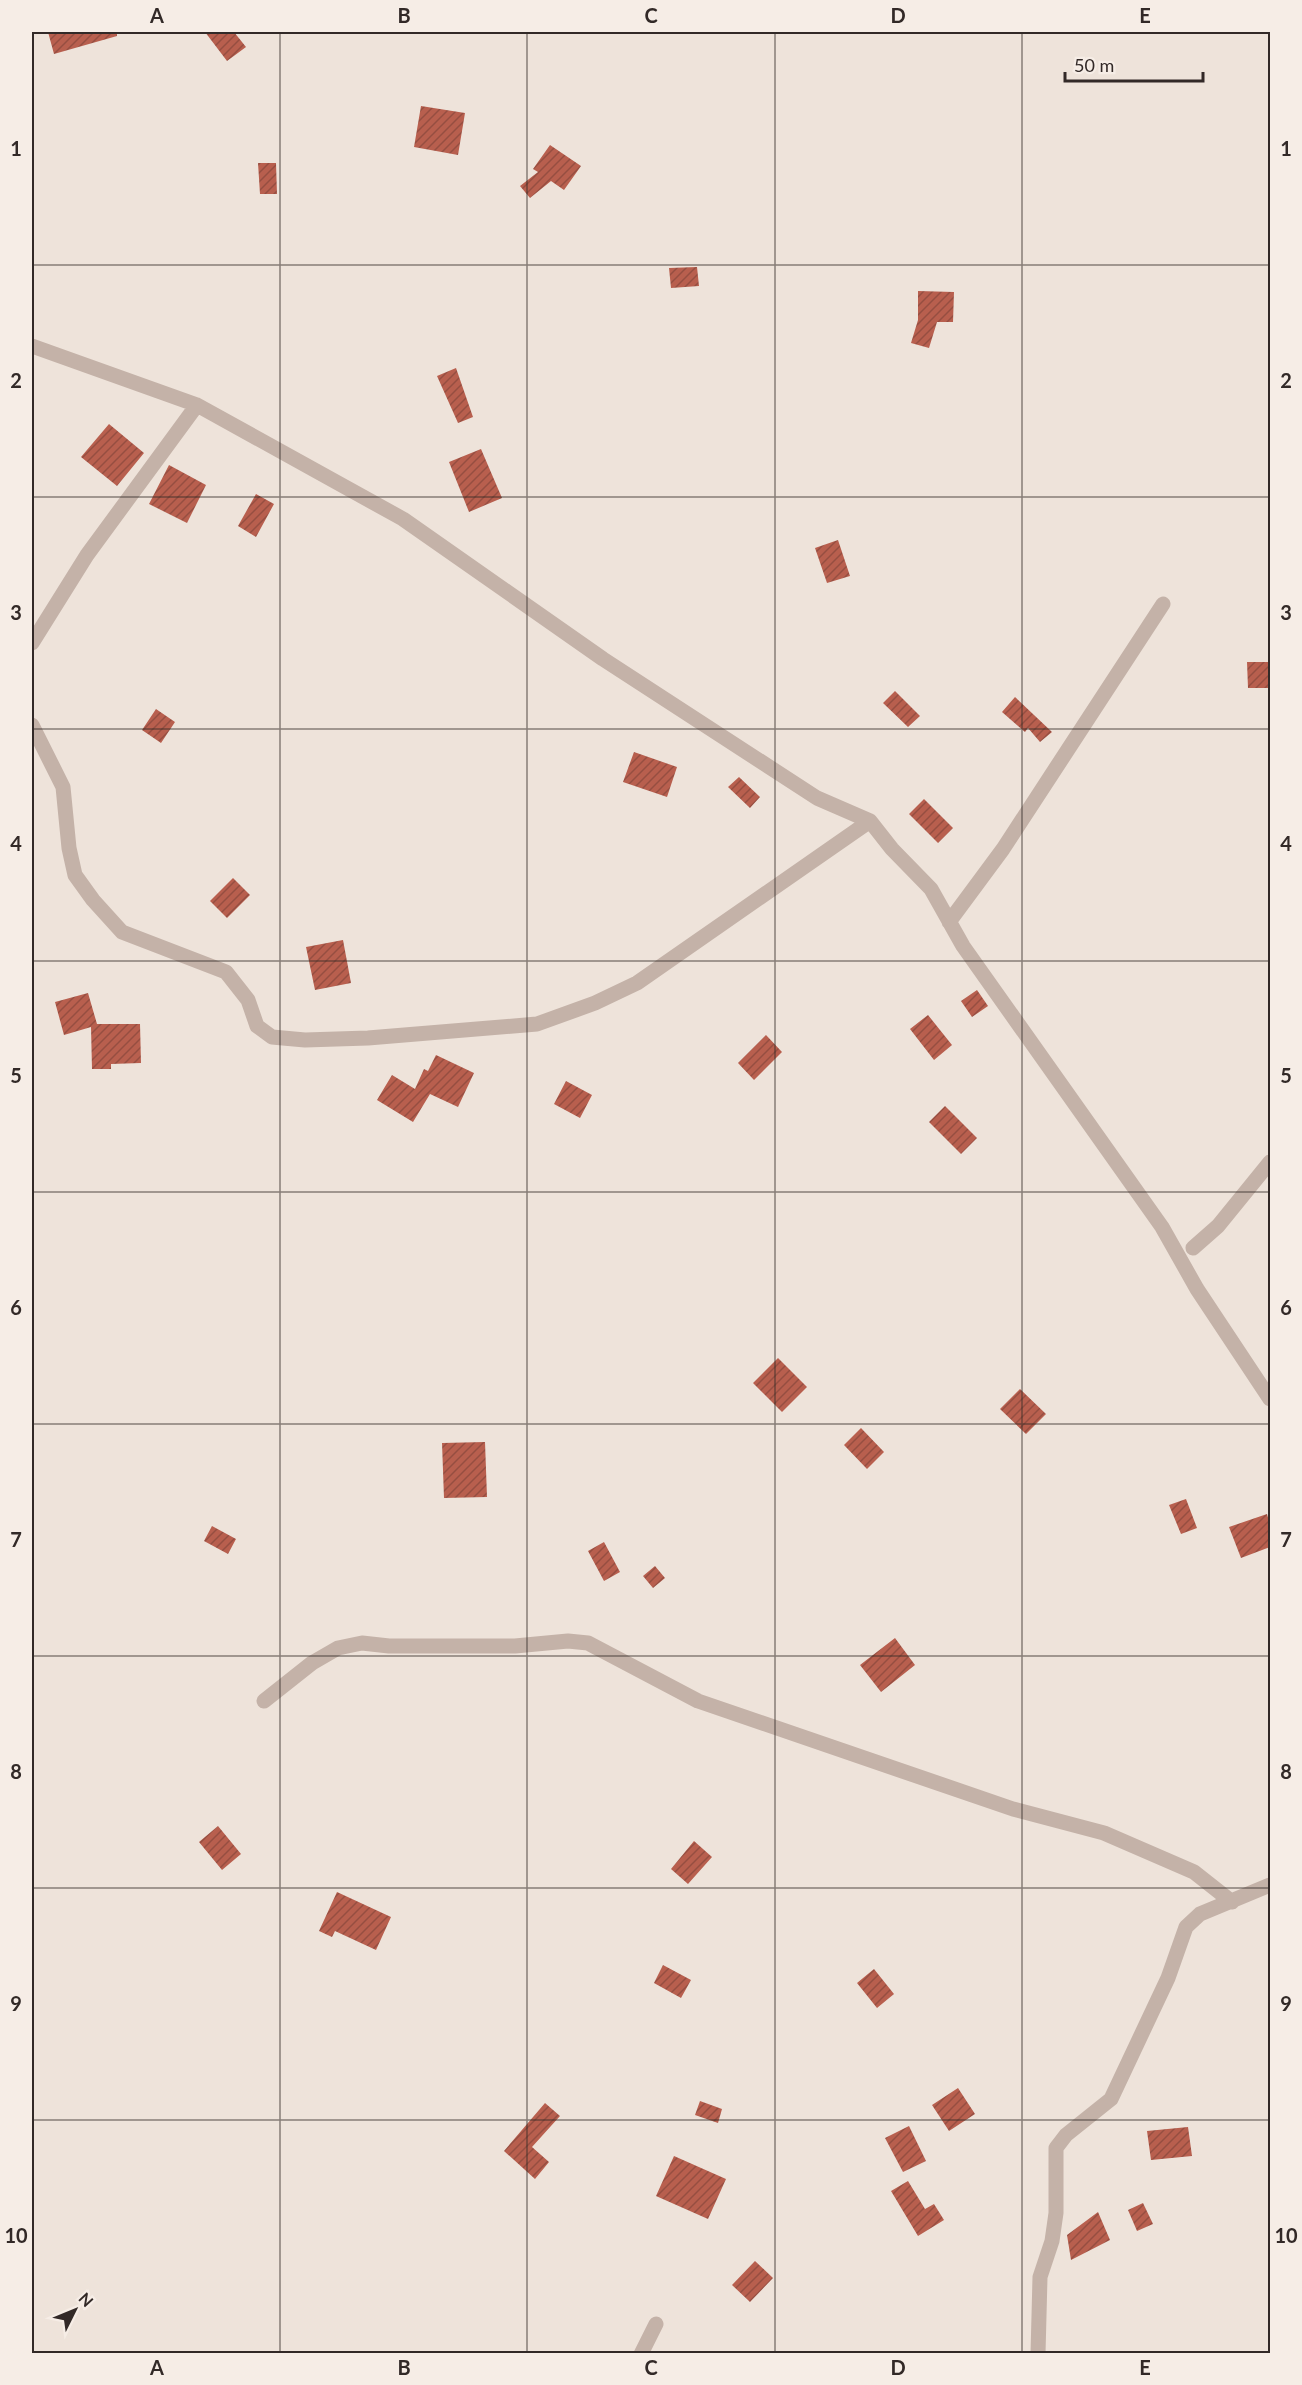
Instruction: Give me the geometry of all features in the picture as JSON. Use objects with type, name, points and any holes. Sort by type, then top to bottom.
[{"type":"street","points":[[32,346],[197,405],[403,519],[603,659],[817,798],[870,821],[892,849],[931,890],[970,956],[1162,1227],[1197,1288],[1270,1399]]},
{"type":"street","points":[[32,643],[87,555],[197,405]]},
{"type":"street","points":[[949,922],[1003,849],[1163,604]]},
{"type":"street","points":[[32,725],[63,787],[69,848],[75,875],[93,900],[122,932],[226,972],[248,1000],[257,1026],[272,1037],[305,1040],[368,1038],[537,1023],[595,1004],[637,983],[870,821]]},
{"type":"street","points":[[1193,1248],[1218,1226],[1270,1162]]},
{"type":"street","points":[[1162,1227],[1193,1248]]},
{"type":"street","points":[[1193,1248],[1197,1288]]},
{"type":"street","points":[[264,1701],[312,1663],[338,1647],[362,1643],[389,1646],[515,1646],[568,1641],[588,1643],[698,1701],[1013,1809],[1104,1833],[1194,1872],[1232,1902]]},
{"type":"street","points":[[1038,2354],[1040,2277],[1052,2241],[1056,2213],[1056,2148],[1066,2136],[1111,2099],[1168,1978],[1186,1928],[1200,1914],[1270,1886]]},
{"type":"street","points":[[641,2354],[656,2324]]},
{"type":"building","points":[[48,32],[117,32],[117,36],[54,54]]},
{"type":"building","points":[[205,32],[234,32],[246,47],[227,61]]},
{"type":"building","points":[[421,106],[465,113],[458,155],[414,147]]},
{"type":"building","points":[[550,145],[581,166],[564,190],[551,181],[530,198],[520,186],[538,172],[533,169]]},
{"type":"building","points":[[258,163],[276,163],[277,194],[260,194]]},
{"type":"building","points":[[697,267],[699,286],[671,288],[669,268]]},
{"type":"building","points":[[918,291],[954,292],[953,322],[937,322],[929,348],[911,343],[918,320]]},
{"type":"building","points":[[456,368],[473,417],[458,423],[437,376]]},
{"type":"building","points":[[109,424],[144,453],[117,486],[81,457]]},
{"type":"building","points":[[481,449],[502,498],[469,512],[449,462]]},
{"type":"building","points":[[169,465],[206,485],[187,523],[149,504]]},
{"type":"building","points":[[256,494],[274,504],[256,537],[238,526]]},
{"type":"building","points":[[838,540],[850,576],[827,583],[815,548]]},
{"type":"building","points":[[1247,662],[1270,662],[1270,688],[1248,688]]},
{"type":"building","points":[[895,691],[920,716],[908,727],[883,703]]},
{"type":"building","points":[[1015,697],[1052,732],[1040,742],[1028,728],[1025,732],[1002,712]]},
{"type":"building","points":[[156,709],[175,722],[161,743],[142,730]]},
{"type":"building","points":[[634,752],[677,767],[667,797],[623,782]]},
{"type":"building","points":[[739,777],[760,797],[750,808],[728,787]]},
{"type":"building","points":[[924,799],[953,828],[938,843],[909,814]]},
{"type":"building","points":[[233,878],[250,895],[227,918],[210,901]]},
{"type":"building","points":[[343,940],[351,983],[315,990],[306,947]]},
{"type":"building","points":[[977,990],[988,1006],[972,1017],[961,1001]]},
{"type":"building","points":[[88,993],[97,1024],[140,1024],[141,1063],[111,1064],[111,1069],[92,1069],[91,1027],[64,1035],[55,1002]]},
{"type":"building","points":[[928,1015],[952,1045],[934,1060],[910,1029]]},
{"type":"building","points":[[766,1035],[782,1052],[754,1080],[738,1063]]},
{"type":"building","points":[[436,1055],[474,1073],[458,1107],[430,1094],[413,1122],[377,1100],[392,1075],[415,1089],[424,1069],[428,1071]]},
{"type":"building","points":[[566,1081],[592,1095],[580,1118],[554,1104]]},
{"type":"building","points":[[945,1106],[977,1138],[961,1154],[929,1122]]},
{"type":"building","points":[[778,1358],[807,1387],[782,1412],[753,1383]]},
{"type":"building","points":[[1020,1389],[1046,1414],[1026,1434],[1000,1409]]},
{"type":"building","points":[[861,1428],[884,1452],[867,1469],[844,1445]]},
{"type":"building","points":[[485,1442],[487,1497],[444,1498],[442,1443]]},
{"type":"building","points":[[1186,1499],[1197,1528],[1181,1534],[1169,1505]]},
{"type":"building","points":[[1267,1514],[1270,1525],[1270,1547],[1241,1558],[1229,1527]]},
{"type":"building","points":[[212,1526],[236,1539],[228,1554],[204,1541]]},
{"type":"building","points":[[604,1542],[620,1572],[604,1581],[588,1551]]},
{"type":"building","points":[[655,1566],[665,1578],[653,1588],[643,1576]]},
{"type":"building","points":[[895,1638],[915,1665],[881,1692],[860,1665]]},
{"type":"building","points":[[218,1826],[241,1854],[222,1870],[199,1842]]},
{"type":"building","points":[[694,1841],[712,1857],[688,1884],[671,1869]]},
{"type":"building","points":[[337,1892],[391,1917],[376,1950],[335,1931],[332,1937],[319,1931]]},
{"type":"building","points":[[663,1965],[691,1980],[681,1998],[654,1983]]},
{"type":"building","points":[[874,1969],[894,1994],[877,2008],[857,1983]]},
{"type":"building","points":[[958,2088],[975,2114],[949,2131],[932,2105]]},
{"type":"building","points":[[700,2101],[722,2109],[718,2123],[695,2115]]},
{"type":"building","points":[[545,2103],[560,2116],[532,2147],[549,2162],[535,2179],[504,2151]]},
{"type":"building","points":[[909,2126],[926,2161],[903,2172],[885,2138]]},
{"type":"building","points":[[1188,2127],[1192,2156],[1151,2160],[1147,2131]]},
{"type":"building","points":[[674,2156],[726,2179],[708,2219],[656,2196]]},
{"type":"building","points":[[908,2181],[925,2209],[934,2204],[944,2220],[918,2236],[891,2191]]},
{"type":"building","points":[[1143,2203],[1153,2224],[1137,2231],[1128,2210]]},
{"type":"building","points":[[1098,2212],[1110,2240],[1071,2260],[1067,2235]]},
{"type":"building","points":[[755,2261],[773,2278],[750,2302],[732,2285]]}]
